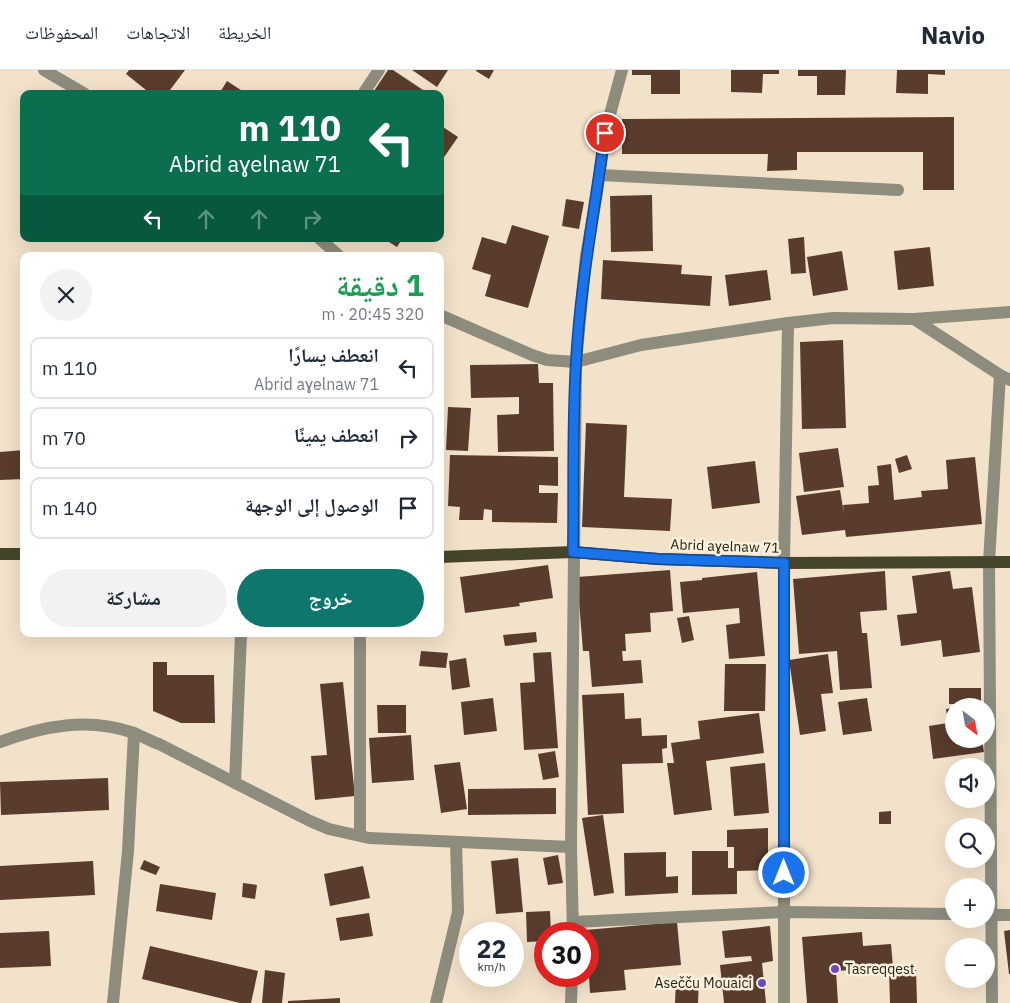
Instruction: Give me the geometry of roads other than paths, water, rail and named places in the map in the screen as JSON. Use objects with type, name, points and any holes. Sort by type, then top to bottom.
[{"type":"main road","name":"Abrid aɣelnaw 71","points":[[444,557],[573,552],[658,559],[784,563],[1010,562]]},
{"type":"main road","points":[[0,554],[20,554]]},
{"type":"street","points":[[44,70],[78,90]]},
{"type":"street","points":[[365,90],[378,70]]},
{"type":"street","points":[[573,922],[571,847],[576,362],[586,256],[605,133],[622,70]]},
{"type":"street","points":[[600,175],[898,190]]},
{"type":"street","points":[[323,242],[335,252]]},
{"type":"street","points":[[444,317],[532,355],[547,360],[576,362],[641,346],[788,323],[832,318],[914,319],[1010,312]]},
{"type":"street","points":[[914,319],[1005,377],[989,562],[989,878]]},
{"type":"street","points":[[784,1003],[784,563],[788,323]]},
{"type":"street","points":[[235,783],[242,637]]},
{"type":"street","points":[[360,637],[360,835]]},
{"type":"street","points":[[0,742],[30,731],[78,724],[114,728],[134,733],[329,829],[369,838],[571,847]]},
{"type":"street","points":[[113,1003],[128,850],[134,733]]},
{"type":"street","points":[[436,1003],[458,912],[456,842]]},
{"type":"street","points":[[599,926],[784,912],[945,914]]},
{"type":"street","points":[[995,915],[1010,915]]},
{"type":"street","points":[[989,928],[992,1003]]},
{"type":"street","points":[[571,1003],[572,987]]},
{"type":"place","name":"Tasreqqest","points":[[835,969]]},
{"type":"place","name":"Asečču Mouaici","points":[[762,983]]}]
